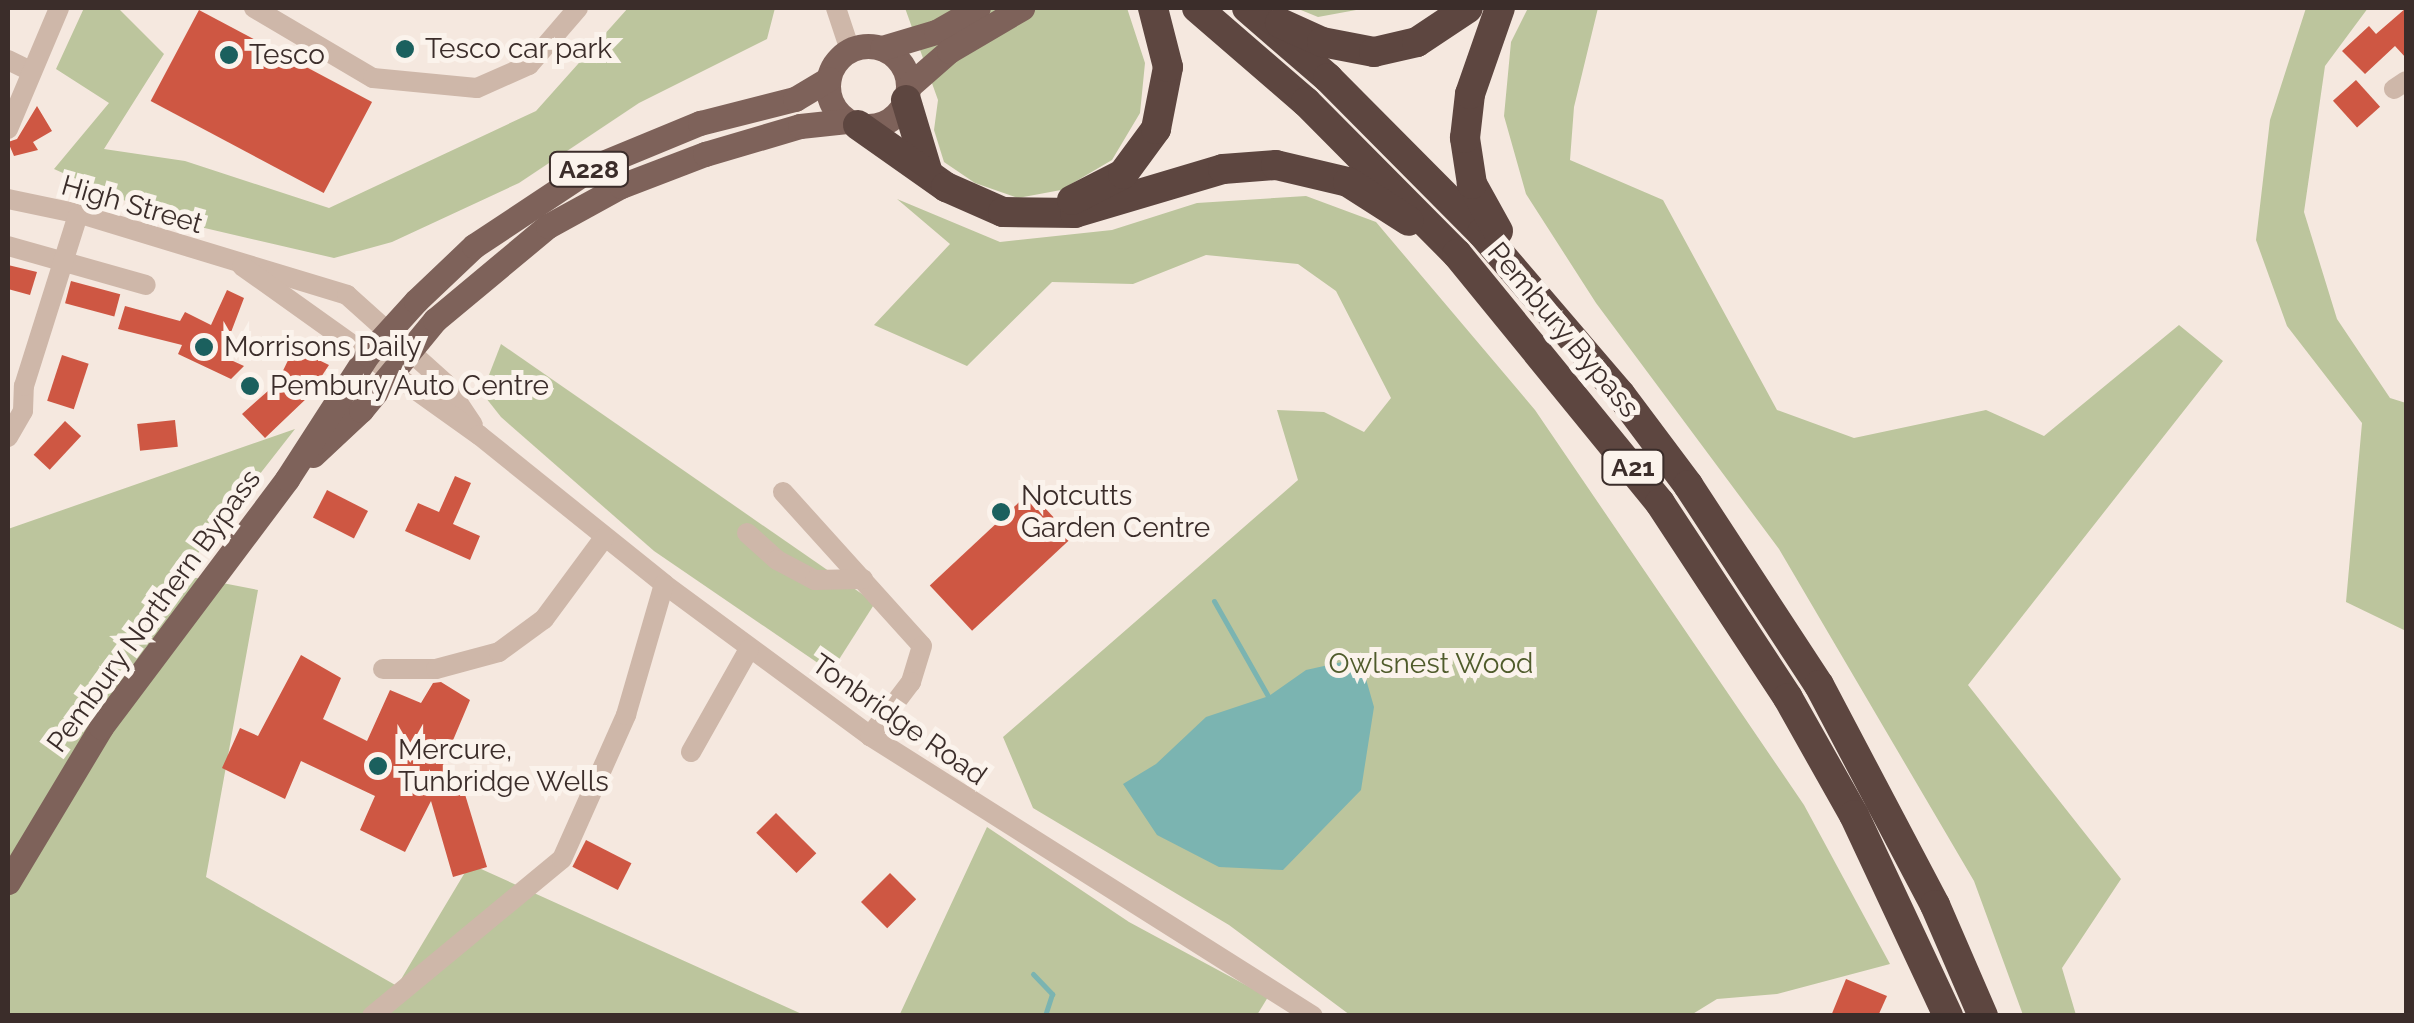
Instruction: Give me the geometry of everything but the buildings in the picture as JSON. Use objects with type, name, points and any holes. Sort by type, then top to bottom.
[{"type":"highway","points":[[1046,212],[1123,174],[1156,129],[1168,66],[1154,8]]},
{"type":"highway","name":"Pembury Bypass","points":[[1197,8],[1306,102],[1457,254],[1594,415],[1723,594],[1854,815],[1948,1016]]},
{"type":"highway","name":"A21","points":[[1248,9],[1322,42],[1374,52],[1418,42],[1468,8]]},
{"type":"highway","name":"A21","points":[[1500,8],[1470,94],[1467,161],[1482,208],[1524,279]]},
{"type":"highway","name":"Pembury Bypass","points":[[1248,9],[1399,146],[1524,279],[1620,394],[1764,596],[1882,800],[1984,1016]]},
{"type":"highway","points":[[908,93],[928,170]]},
{"type":"highway","name":"A21","points":[[852,123],[905,162],[928,170],[983,207],[1046,212],[1105,208],[1223,169],[1276,165],[1348,182],[1457,254]]},
{"type":"main road","points":[[978,8],[936,32],[882,48],[850,50],[828,79],[831,103],[852,123],[887,122],[908,93],[950,52],[1022,8]]},
{"type":"main road","points":[[882,48],[902,63],[908,93]]},
{"type":"main road","name":"A228","points":[[368,354],[389,328],[474,246],[593,166],[700,123],[795,99],[828,79]]},
{"type":"main road","name":"A228","points":[[391,374],[411,348],[490,272],[586,202],[706,154],[800,126],[852,123]]},
{"type":"main road","name":"Pembury Northern Bypass","points":[[8,882],[102,727],[287,479],[368,354]]},
{"type":"main road","name":"Pembury Northern Bypass","points":[[287,479],[391,374]]},
{"type":"street","points":[[8,129],[59,8]]},
{"type":"street","points":[[254,8],[373,78],[476,88],[529,65],[578,8]]},
{"type":"street","points":[[836,8],[850,50]]},
{"type":"street","points":[[8,60],[31,71]]},
{"type":"street","name":"High Street","points":[[8,199],[242,266],[320,282],[389,328],[411,348]]},
{"type":"street","points":[[8,437],[23,411],[24,386],[77,218]]},
{"type":"street","points":[[8,246],[146,285]]},
{"type":"street","name":"High Street","points":[[242,266],[391,374]]},
{"type":"street","name":"Tonbridge Road","points":[[411,348],[446,383],[479,435]]},
{"type":"street","name":"Tonbridge Road","points":[[391,374],[479,435],[604,538],[870,736],[1304,1013]]},
{"type":"street","points":[[783,492],[917,634],[923,657],[870,736]]},
{"type":"street","points":[[747,533],[777,560],[815,580],[862,579]]},
{"type":"street","points":[[384,668],[436,668],[499,652],[544,619],[604,538]]},
{"type":"street","points":[[372,1016],[562,859],[626,715],[664,584]]},
{"type":"street","points":[[692,752],[750,649]]},
{"type":"green space","points":[[84,8],[118,8],[164,54],[104,149],[185,161],[329,208],[536,111],[628,8],[775,8],[767,39],[639,103],[519,183],[392,242],[334,258],[166,219],[54,169],[109,103],[56,69]]},
{"type":"green space","points":[[905,8],[1127,8],[1145,63],[1140,113],[1112,160],[1061,190],[1018,198],[975,183],[944,162],[934,130],[938,100]]},
{"type":"green space","points":[[1296,8],[1367,8],[1318,17]]},
{"type":"green space","points":[[1528,8],[1598,8],[1574,107],[1570,160],[1663,200],[1777,410],[1854,438],[1986,410],[2044,436],[2179,325],[2223,361],[1968,685],[2121,879],[2062,968],[2076,1015],[2023,1015],[1974,881],[1779,549],[1596,303],[1526,194],[1504,116],[1511,42]]},
{"type":"green space","points":[[2306,8],[2368,8],[2325,66],[2304,212],[2337,319],[2390,398],[2406,403],[2406,631],[2346,602],[2362,423],[2287,326],[2256,240],[2270,120]]},
{"type":"green space","name":"Owlsnest Wood","points":[[1306,196],[1376,222],[1535,410],[1804,805],[1890,964],[1777,994],[1717,999],[1691,1015],[1350,1015],[1229,925],[1033,808],[1003,737],[1298,480],[1277,410],[1324,412],[1364,432],[1391,398],[1336,291],[1298,264],[1206,255],[1133,284],[1052,282],[967,366],[874,325],[950,244],[897,199],[1000,242],[1112,230],[1197,203]]},
{"type":"green space","points":[[501,344],[875,603],[831,672],[654,551],[501,417],[482,393]]},
{"type":"green space","points":[[295,429],[181,575],[258,590],[206,877],[397,986],[470,864],[804,1015],[8,1015],[8,529]]},
{"type":"green space","points":[[987,827],[1129,922],[1268,997],[1257,1015],[899,1016]]},
{"type":"water","points":[[1360,658],[1374,707],[1361,790],[1283,870],[1219,867],[1157,835],[1123,784],[1156,764],[1206,717],[1269,696],[1306,670]]},
{"type":"waterway","points":[[1214,601],[1268,696]]},
{"type":"waterway","points":[[1033,974],[1052,994],[1045,1016]]},
{"type":"place","name":"Tesco car park","points":[[405,49]]},
{"type":"place","name":"Tesco","points":[[229,55]]},
{"type":"place","name":"Morrisons Daily","points":[[204,347]]},
{"type":"place","name":"Pembury Auto Centre","points":[[250,386]]},
{"type":"place","name":"Notcutts Garden Centre","points":[[1001,512]]},
{"type":"place","name":"Mercure, Tunbridge Wells","points":[[378,766]]}]
